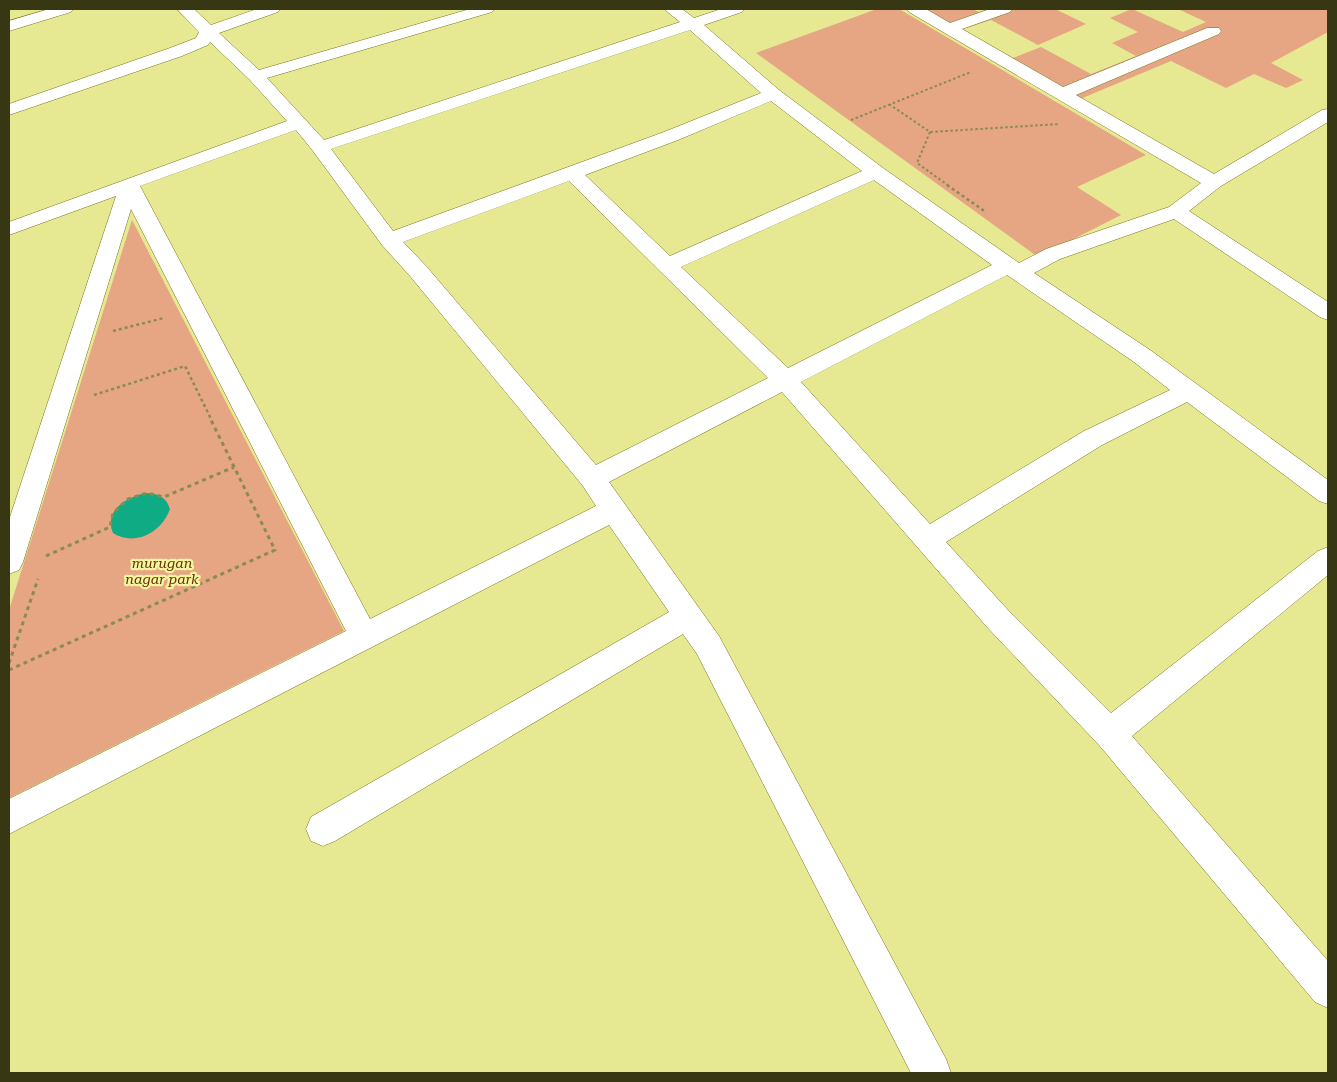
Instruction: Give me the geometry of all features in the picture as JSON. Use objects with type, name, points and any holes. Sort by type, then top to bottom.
[{"type":"street","points":[[9,26],[65,9]]},
{"type":"street","points":[[185,9],[256,76],[320,147],[389,240],[425,278],[592,479],[713,654],[932,1073]]},
{"type":"street","points":[[9,110],[176,52],[202,41],[208,31],[272,9]]},
{"type":"street","points":[[256,76],[486,9]]},
{"type":"street","points":[[672,9],[693,24],[773,94],[876,172],[1013,269],[1142,356],[1328,494]]},
{"type":"street","points":[[320,147],[736,9]]},
{"type":"street","points":[[915,9],[951,28],[1214,182]]},
{"type":"street","points":[[951,28],[1004,9]]},
{"type":"street","points":[[1063,94],[1213,30]]},
{"type":"street","points":[[389,240],[671,136],[773,94]]},
{"type":"street","points":[[592,479],[785,380],[1013,269],[1176,211],[1214,182],[1328,114]]},
{"type":"street","points":[[9,229],[299,123]]},
{"type":"street","points":[[571,172],[785,380],[825,423],[997,618],[1110,734],[1328,989]]},
{"type":"street","points":[[667,265],[876,172]]},
{"type":"street","points":[[9,562],[129,185]]},
{"type":"street","points":[[129,185],[364,636]]},
{"type":"street","points":[[1176,211],[1328,312]]},
{"type":"street","points":[[927,540],[1093,438],[1190,392]]},
{"type":"street","points":[[9,816],[613,510]]},
{"type":"street","points":[[1110,734],[1328,559]]},
{"type":"street","points":[[323,829],[688,616]]},
{"type":"path","points":[[823,131],[1004,59]]},
{"type":"path","points":[[889,104],[930,132],[1111,121]]},
{"type":"path","points":[[930,132],[917,162],[983,210],[957,230]]},
{"type":"path","points":[[160,310],[167,326]]},
{"type":"path","points":[[113,322],[111,332],[164,318]]},
{"type":"path","points":[[9,670],[275,550],[182,358]]},
{"type":"path","points":[[94,387],[91,396],[185,366]]},
{"type":"path","points":[[46,556],[110,526],[113,512],[128,499],[147,493],[164,497],[234,467]]},
{"type":"path","points":[[43,565],[48,546]]},
{"type":"path","points":[[9,663],[40,574]]},
{"type":"green space","points":[[877,9],[899,9],[1146,155],[1077,187],[1121,215],[1038,257],[756,53]]},
{"type":"green space","points":[[923,9],[973,9],[979,12],[988,9],[1055,9],[1086,24],[1038,45],[991,20],[960,30]]},
{"type":"green space","points":[[1132,9],[1183,32],[1206,22],[1178,9],[1328,9],[1328,32],[1271,63],[1303,80],[1286,88],[1254,74],[1226,88],[1171,61],[1080,99],[1010,59],[1041,47],[1091,74],[1136,56],[1112,43],[1138,32],[1110,18]]},
{"type":"green space","name":"murugan nagar park","points":[[132,220],[344,631],[9,798],[9,610]]},
{"type":"shaded area","points":[[147,493],[162,497],[170,509],[161,524],[147,535],[139,538],[121,537],[113,533],[111,517],[114,511],[132,497]]}]
